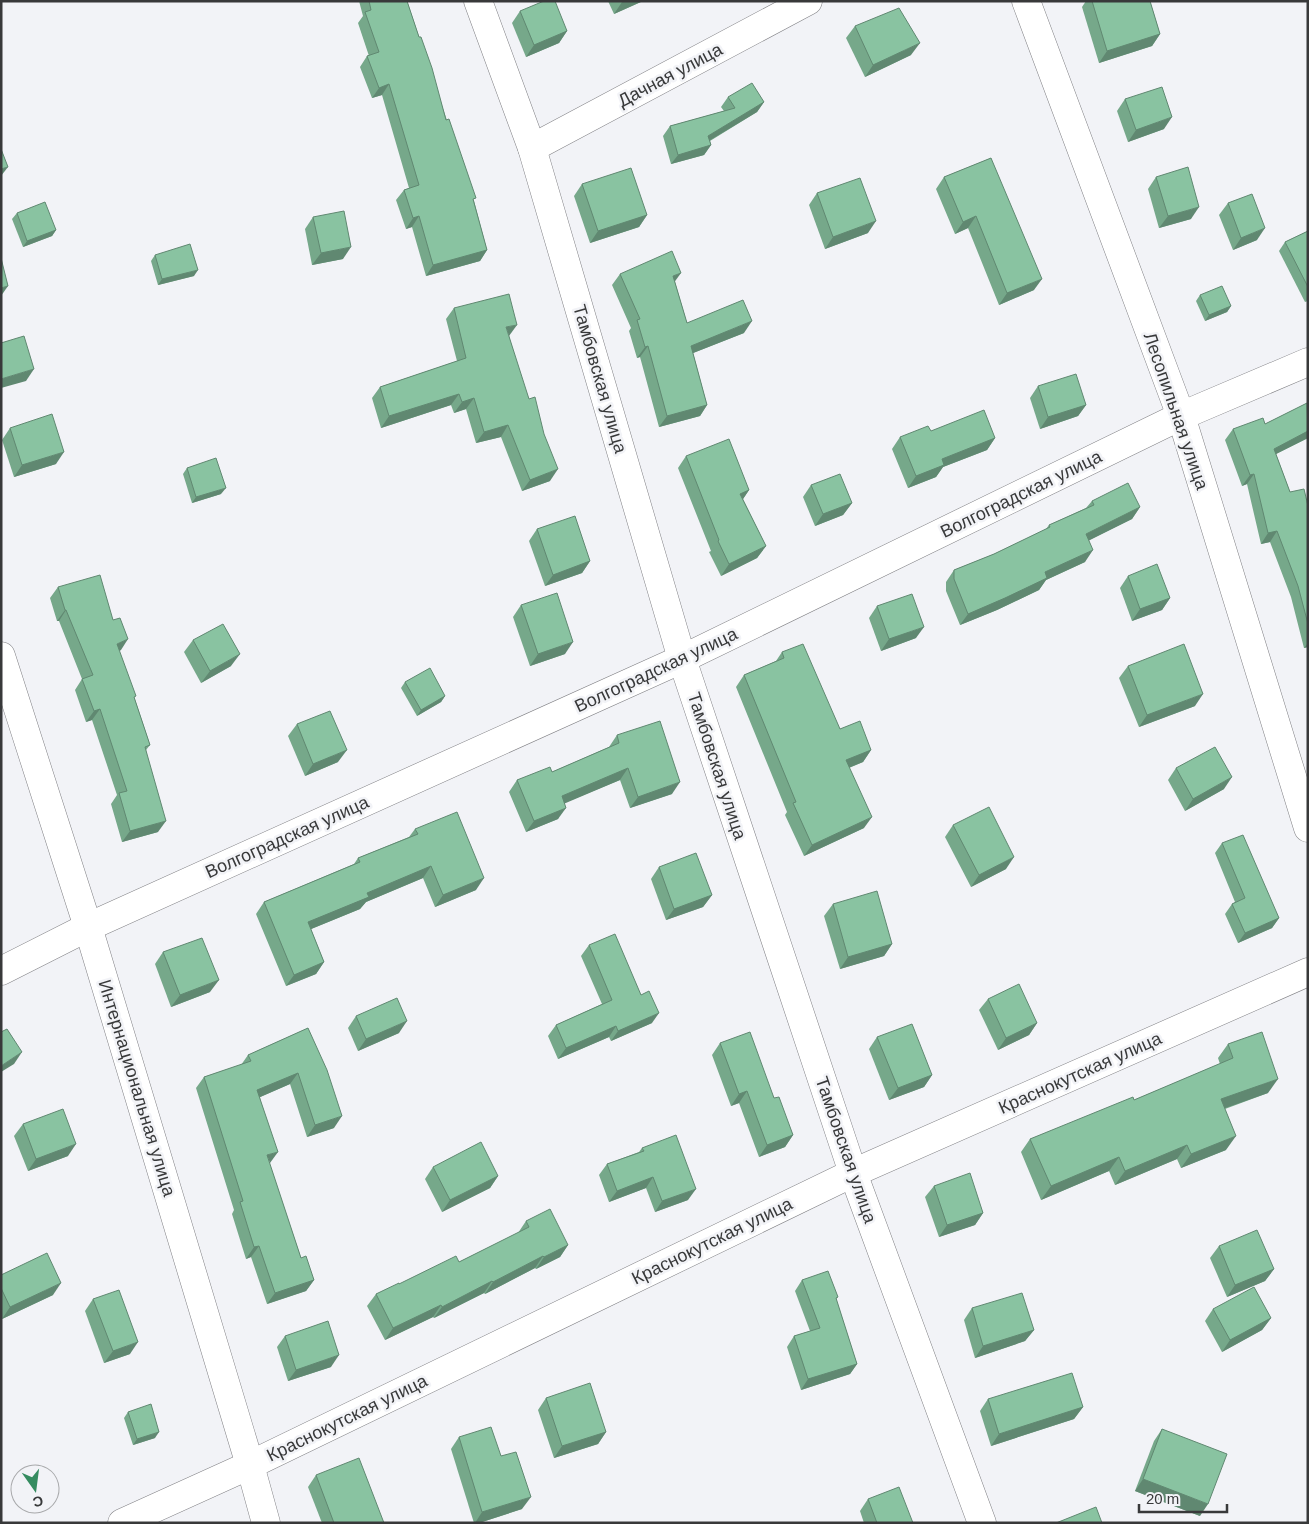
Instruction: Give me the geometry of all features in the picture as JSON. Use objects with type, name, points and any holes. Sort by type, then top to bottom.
[{"type":"street","name":"Тамбовская улица","points":[[478,1],[532,148],[682,659],[853,1173],[982,1523]]},
{"type":"street","name":"Дачная улица","points":[[532,148],[808,1]]},
{"type":"street","name":"Лесопильная улица","points":[[1026,1],[1181,416],[1308,828]]},
{"type":"street","name":"Волгоградская улица","points":[[1,971],[88,927],[682,659],[1181,416],[1308,362]]},
{"type":"street","name":"Интернациональная улица","points":[[1,656],[88,927],[266,1523]]},
{"type":"street","name":"Краснокутская улица","points":[[122,1523],[250,1465],[853,1173],[1308,972]]},
{"type":"building","points":[[369,1],[407,1],[432,68],[446,120],[449,119],[476,198],[473,199],[487,250],[433,265],[419,216],[413,218],[404,190],[419,185],[389,84],[379,88],[367,56],[379,52],[365,12],[371,10]]},
{"type":"building","points":[[544,1],[555,1],[567,31],[534,45],[520,11]]},
{"type":"building","points":[[1092,1],[1150,1],[1160,34],[1107,51]]},
{"type":"building","points":[[899,8],[920,43],[873,65],[855,26]]},
{"type":"building","points":[[752,83],[764,102],[708,136],[711,145],[678,155],[670,126],[735,108],[728,97]]},
{"type":"building","points":[[1162,87],[1172,117],[1136,130],[1125,99]]},
{"type":"building","points":[[1,149],[8,167],[1,169]]},
{"type":"building","points":[[991,158],[1042,279],[1007,293],[976,216],[963,222],[944,177]]},
{"type":"building","points":[[1188,167],[1199,207],[1168,216],[1156,177]]},
{"type":"building","points":[[631,168],[647,215],[598,231],[582,184]]},
{"type":"building","points":[[860,178],[876,221],[833,237],[817,193]]},
{"type":"building","points":[[1252,194],[1265,228],[1241,238],[1228,203]]},
{"type":"building","points":[[45,202],[56,230],[27,241],[17,213]]},
{"type":"building","points":[[344,211],[351,247],[321,253],[313,217]]},
{"type":"building","points":[[1308,231],[1308,287],[1285,242]]},
{"type":"building","points":[[190,244],[198,270],[162,279],[155,255]]},
{"type":"building","points":[[672,251],[681,273],[673,276],[687,323],[743,300],[752,321],[691,346],[707,405],[667,416],[648,346],[645,347],[637,320],[640,319],[620,274]]},
{"type":"building","points":[[1,258],[8,286],[1,288]]},
{"type":"building","points":[[1222,286],[1231,306],[1209,315],[1200,295]]},
{"type":"building","points":[[509,294],[517,325],[506,327],[529,399],[535,397],[544,434],[558,469],[530,480],[508,425],[484,432],[474,398],[462,402],[459,394],[389,416],[380,387],[466,358],[454,308]]},
{"type":"building","points":[[24,336],[34,369],[1,379],[1,343]]},
{"type":"building","points":[[1076,374],[1086,405],[1048,417],[1038,386]]},
{"type":"building","points":[[1307,403],[1308,431],[1274,449],[1290,492],[1304,489],[1308,506],[1308,624],[1298,586],[1277,531],[1268,533],[1254,474],[1250,475],[1233,429],[1263,418],[1265,424]]},
{"type":"building","points":[[984,410],[995,438],[942,459],[944,465],[916,476],[900,437],[928,426],[931,431]]},
{"type":"building","points":[[52,414],[64,452],[22,465],[10,428]]},
{"type":"building","points":[[729,439],[749,490],[740,494],[766,546],[729,564],[718,541],[686,456]]},
{"type":"building","points":[[216,458],[226,488],[196,497],[187,468]]},
{"type":"building","points":[[840,474],[852,503],[823,514],[811,485]]},
{"type":"building","points":[[1128,483],[1140,507],[1086,534],[1093,550],[1045,572],[1047,578],[968,614],[954,579],[954,570],[994,554],[1050,527],[1049,525],[1094,505],[1092,501]]},
{"type":"building","points":[[575,516],[590,561],[553,575],[537,529]]},
{"type":"building","points":[[1157,564],[1170,598],[1140,609],[1128,576]]},
{"type":"building","points":[[100,575],[113,620],[120,618],[128,639],[117,644],[136,696],[134,697],[150,745],[145,747],[166,821],[130,831],[119,793],[127,791],[100,709],[94,711],[82,679],[93,675],[65,610],[58,587]]},
{"type":"building","points":[[557,593],[573,642],[538,654],[521,605]]},
{"type":"building","points":[[912,594],[924,627],[889,639],[877,606]]},
{"type":"building","points":[[223,624],[240,654],[210,671],[193,640]]},
{"type":"building","points":[[803,644],[840,729],[860,721],[871,750],[846,760],[872,817],[812,845],[793,803],[796,802],[744,675],[784,658],[782,652]]},
{"type":"building","points":[[1184,644],[1203,694],[1147,715],[1128,666]]},
{"type":"building","points":[[430,668],[445,696],[421,710],[405,682]]},
{"type":"building","points":[[330,711],[347,750],[313,764],[297,724]]},
{"type":"building","points":[[660,721],[680,782],[638,797],[628,768],[562,796],[566,808],[534,821],[517,780],[550,767],[552,772],[619,743],[617,735]]},
{"type":"building","points":[[1215,747],[1232,777],[1193,799],[1176,768]]},
{"type":"building","points":[[989,807],[1014,857],[979,875],[953,825]]},
{"type":"building","points":[[457,812],[484,878],[443,895],[431,866],[367,893],[369,897],[308,922],[324,962],[294,975],[264,902],[360,862],[358,858],[418,834],[415,829]]},
{"type":"building","points":[[1243,835],[1279,918],[1245,933],[1232,904],[1245,898],[1222,843]]},
{"type":"building","points":[[696,853],[712,895],[674,909],[659,867]]},
{"type":"building","points":[[877,891],[892,944],[848,957],[833,904]]},
{"type":"building","points":[[615,934],[641,995],[649,991],[659,1013],[618,1031],[616,1026],[566,1048],[556,1025],[612,1000],[589,945]]},
{"type":"building","points":[[202,938],[219,980],[180,995],[163,952]]},
{"type":"building","points":[[1019,984],[1037,1023],[1006,1038],[988,999]]},
{"type":"building","points":[[397,998],[407,1021],[366,1039],[356,1016]]},
{"type":"building","points":[[912,1024],[932,1075],[898,1088],[877,1037]]},
{"type":"building","points":[[308,1028],[327,1070],[342,1116],[315,1125],[298,1073],[257,1090],[278,1152],[267,1155],[301,1258],[306,1256],[314,1280],[275,1293],[259,1246],[254,1247],[240,1202],[243,1201],[204,1077],[251,1061],[248,1055]]},
{"type":"building","points":[[7,1029],[22,1052],[1,1066],[1,1032]]},
{"type":"building","points":[[750,1032],[774,1098],[779,1097],[793,1135],[767,1145],[747,1091],[739,1094],[720,1043]]},
{"type":"building","points":[[1262,1032],[1278,1079],[1221,1099],[1236,1136],[1191,1154],[1187,1145],[1125,1171],[1119,1157],[1051,1186],[1030,1139],[1133,1097],[1134,1100],[1233,1058],[1228,1044]]},
{"type":"building","points":[[63,1109],[76,1144],[36,1159],[23,1124]]},
{"type":"building","points":[[676,1135],[696,1189],[662,1201],[653,1177],[617,1191],[607,1164],[644,1151],[642,1148]]},
{"type":"building","points":[[481,1142],[498,1176],[450,1200],[433,1167]]},
{"type":"building","points":[[970,1173],[983,1213],[947,1225],[934,1186]]},
{"type":"building","points":[[550,1209],[568,1245],[442,1307],[441,1305],[393,1328],[376,1294],[456,1256],[459,1262],[529,1227],[526,1221]]},
{"type":"building","points":[[1257,1230],[1274,1269],[1235,1285],[1219,1246]]},
{"type":"building","points":[[47,1253],[61,1283],[10,1307],[1,1288],[1,1275]]},
{"type":"building","points":[[828,1271],[838,1297],[836,1298],[857,1364],[808,1379],[794,1336],[820,1328],[802,1280]]},
{"type":"building","points":[[1254,1287],[1271,1318],[1230,1340],[1213,1309]]},
{"type":"building","points":[[119,1290],[138,1342],[113,1351],[93,1299]]},
{"type":"building","points":[[1022,1293],[1034,1330],[983,1346],[972,1308]]},
{"type":"building","points":[[328,1321],[339,1355],[296,1370],[285,1336]]},
{"type":"building","points":[[1072,1373],[1083,1407],[999,1434],[988,1399]]},
{"type":"building","points":[[590,1383],[606,1432],[562,1446],[546,1398]]},
{"type":"building","points":[[151,1404],[159,1432],[137,1439],[128,1412]]},
{"type":"building","points":[[491,1427],[501,1456],[516,1452],[531,1497],[482,1512],[459,1437]]},
{"type":"building","points":[[1162,1429],[1227,1454],[1208,1504],[1143,1479]]},
{"type":"building","points":[[359,1458],[384,1523],[334,1523],[316,1475]]},
{"type":"building","points":[[899,1487],[913,1523],[877,1523],[868,1499]]},
{"type":"building","points":[[1096,1507],[1102,1523],[1056,1523]]}]
